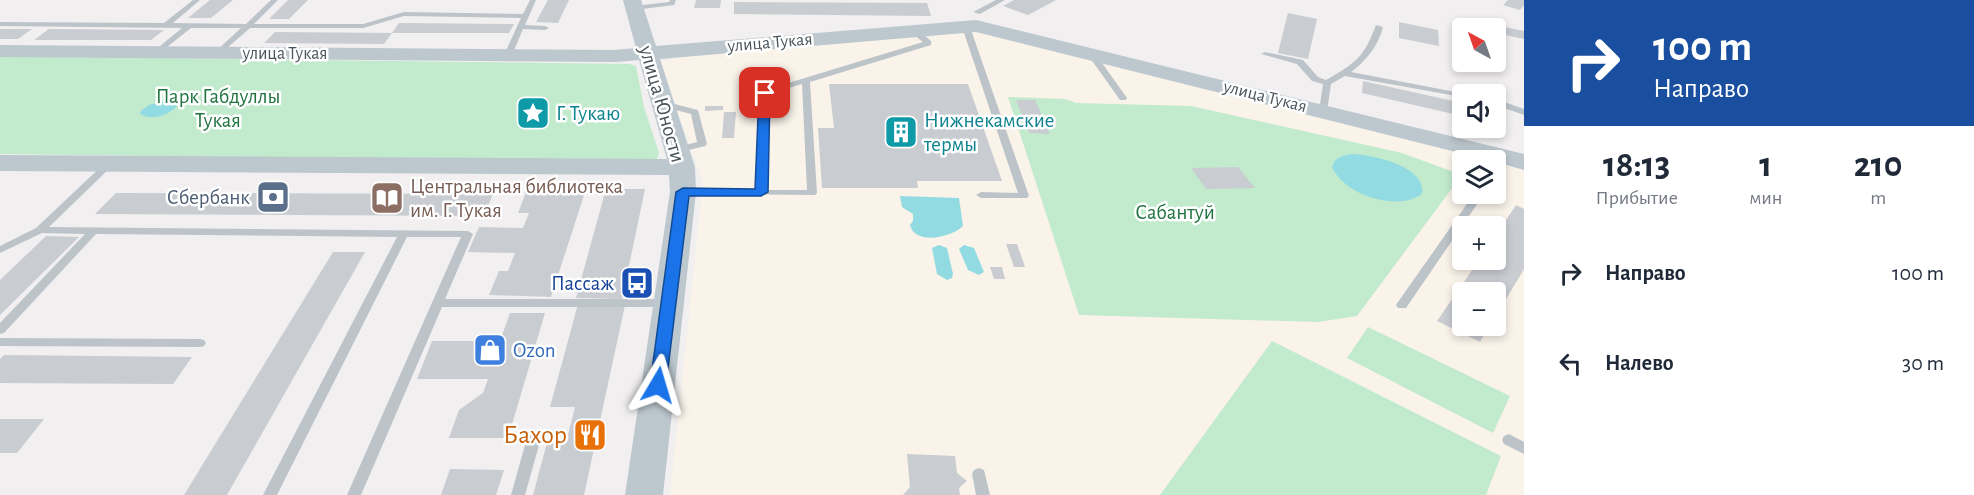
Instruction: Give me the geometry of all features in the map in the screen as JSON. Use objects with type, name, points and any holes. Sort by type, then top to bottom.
[{"type":"street","name":"улица Юности","points":[[633,4],[680,170],[669,303],[644,495]]},
{"type":"street","name":"улица Тукая","points":[[0,51],[218,54],[648,54],[914,31],[974,18],[1092,55],[1323,111],[1508,163]]},
{"type":"street","points":[[0,163],[680,170]]},
{"type":"lane","points":[[166,25],[197,0]]},
{"type":"lane","points":[[218,54],[275,0]]},
{"type":"lane","points":[[508,55],[533,0]]},
{"type":"lane","points":[[633,4],[672,4],[673,0]]},
{"type":"lane","points":[[981,195],[1024,196],[974,18],[1002,0]]},
{"type":"lane","points":[[0,24],[363,27],[404,14],[524,16]]},
{"type":"lane","points":[[156,53],[190,25]]},
{"type":"lane","points":[[520,27],[544,28]]},
{"type":"lane","points":[[1265,54],[1300,62],[1315,79],[1327,83],[1356,65],[1378,36],[1379,27]]},
{"type":"lane","points":[[761,192],[765,93],[928,43],[914,31]]},
{"type":"lane","points":[[1092,55],[1123,98]]},
{"type":"lane","points":[[1344,73],[1452,93]]},
{"type":"lane","points":[[680,170],[761,192],[812,193],[806,81]]},
{"type":"lane","points":[[1323,111],[1327,83]]},
{"type":"lane","points":[[1506,106],[1524,112]]},
{"type":"lane","points":[[0,250],[40,230],[110,163]]},
{"type":"lane","points":[[1402,304],[1472,204]]},
{"type":"lane","points":[[40,230],[468,234],[354,495]]},
{"type":"lane","points":[[0,330],[94,230]]},
{"type":"lane","points":[[270,495],[404,233]]},
{"type":"lane","points":[[438,303],[669,303]]},
{"type":"lane","points":[[0,342],[200,343]]},
{"type":"lane","points":[[518,495],[534,438]]},
{"type":"lane","points":[[1509,440],[1524,448]]},
{"type":"lane","points":[[979,474],[983,495]]},
{"type":"shaded area","points":[[975,28],[1464,150],[1452,150],[1452,204],[1506,204],[1506,161],[1524,165],[1524,495],[670,495],[703,183],[662,62],[677,58],[937,30]]},
{"type":"green space","name":"Парк Габдуллы Тукая","points":[[0,56],[629,64],[636,66],[644,107],[659,153],[657,159],[649,162],[0,154]]},
{"type":"green space","name":"Сабантуй","points":[[1008,97],[1066,99],[1076,103],[1191,106],[1402,153],[1452,171],[1452,188],[1357,316],[1318,322],[1079,315]]},
{"type":"green space","points":[[1368,327],[1510,396],[1493,433],[1347,358]]},
{"type":"green space","points":[[1272,341],[1501,456],[1486,495],[1160,495]]},
{"type":"water","points":[[169,100],[177,106],[165,115],[150,117],[140,114],[149,105]]},
{"type":"water","points":[[1352,154],[1385,160],[1408,169],[1421,184],[1422,194],[1411,199],[1386,201],[1359,193],[1338,177],[1332,167],[1337,159]]},
{"type":"water","points":[[900,196],[959,198],[963,226],[943,236],[919,236],[913,232],[910,225],[913,221],[913,214],[902,207]]},
{"type":"water","points":[[939,245],[947,248],[953,274],[952,278],[947,280],[937,274],[932,248]]},
{"type":"water","points":[[964,245],[974,248],[984,272],[979,275],[968,270],[959,249]]},
{"type":"building","points":[[210,0],[233,0],[211,18],[188,18]]},
{"type":"building","points":[[288,0],[308,0],[289,19],[269,19]]},
{"type":"building","points":[[548,0],[569,0],[558,23],[536,22]]},
{"type":"building","points":[[696,0],[721,0],[720,8],[694,8]]},
{"type":"building","points":[[1014,0],[1056,0],[1028,15],[1003,6]]},
{"type":"building","points":[[1508,0],[1524,0],[1524,5],[1520,10],[1503,5]]},
{"type":"building","points":[[734,2],[927,3],[931,16],[734,14]]},
{"type":"building","points":[[1288,13],[1317,19],[1308,59],[1278,53]]},
{"type":"building","points":[[1399,22],[1438,30],[1439,46],[1399,38]]},
{"type":"building","points":[[399,23],[514,24],[509,33],[392,33]]},
{"type":"building","points":[[1506,27],[1524,31],[1524,39],[1506,35]]},
{"type":"building","points":[[0,29],[32,29],[18,39],[0,39]]},
{"type":"building","points":[[49,29],[164,30],[151,40],[34,40]]},
{"type":"building","points":[[275,32],[392,33],[384,44],[264,43]]},
{"type":"building","points":[[1363,81],[1452,101],[1452,114],[1362,93]]},
{"type":"building","name":"Нижнекамские термы","points":[[829,84],[968,84],[1002,181],[917,181],[918,188],[822,188],[818,128],[834,128]]},
{"type":"building","points":[[1016,100],[1035,100],[1050,134],[1029,133]]},
{"type":"building","points":[[705,106],[723,106],[723,110],[705,111]]},
{"type":"building","points":[[724,112],[736,112],[734,138],[722,138]]},
{"type":"building","points":[[1238,167],[1255,188],[1206,189],[1191,168]]},
{"type":"building","points":[[528,187],[586,189],[551,297],[489,295],[499,271],[508,271],[515,253],[468,252],[479,227],[523,228],[529,213],[518,213]]},
{"type":"building","points":[[606,189],[645,189],[622,299],[576,298]]},
{"type":"building","points":[[116,193],[493,194],[484,216],[95,214]]},
{"type":"building","points":[[1516,205],[1524,209],[1524,269],[1506,299],[1506,282],[1464,282],[1472,270],[1506,270],[1506,220]]},
{"type":"building","points":[[46,236],[79,237],[0,315],[0,280]]},
{"type":"building","points":[[1006,244],[1017,244],[1025,267],[1014,267]]},
{"type":"building","points":[[333,252],[365,252],[227,495],[184,495]]},
{"type":"building","points":[[990,267],[1002,267],[1005,279],[994,279]]},
{"type":"building","points":[[1452,299],[1452,328],[1437,321]]},
{"type":"building","points":[[578,304],[625,305],[584,495],[533,495],[548,439],[567,439],[575,407],[550,407]]},
{"type":"building","points":[[510,313],[545,313],[508,438],[449,438],[459,410],[483,393],[488,379],[417,379],[432,341],[500,341]]},
{"type":"building","points":[[1468,336],[1483,336],[1480,342]]},
{"type":"building","points":[[4,355],[192,357],[173,384],[0,383],[0,359]]},
{"type":"building","points":[[0,419],[44,419],[17,453],[0,453]]},
{"type":"building","points":[[907,454],[955,456],[957,473],[967,481],[959,488],[960,495],[903,495],[910,487]]},
{"type":"building","points":[[450,469],[504,470],[496,495],[441,495]]},
{"type":"place","name":"Г. Тукаю","points":[[533,113]]},
{"type":"place","name":"Нижнекамские термы","points":[[901,132]]},
{"type":"place","name":"Сбербанк","points":[[273,197]]},
{"type":"place","name":"Центральная библиотека им. Г. Тукая","points":[[387,198]]},
{"type":"place","name":"Пассаж","points":[[637,283]]},
{"type":"place","name":"Ozon","points":[[490,350]]},
{"type":"place","name":"Бахор","points":[[590,435]]},
{"type":"route","points":[[658,385],[683,192],[761,192],[765,93]]}]
